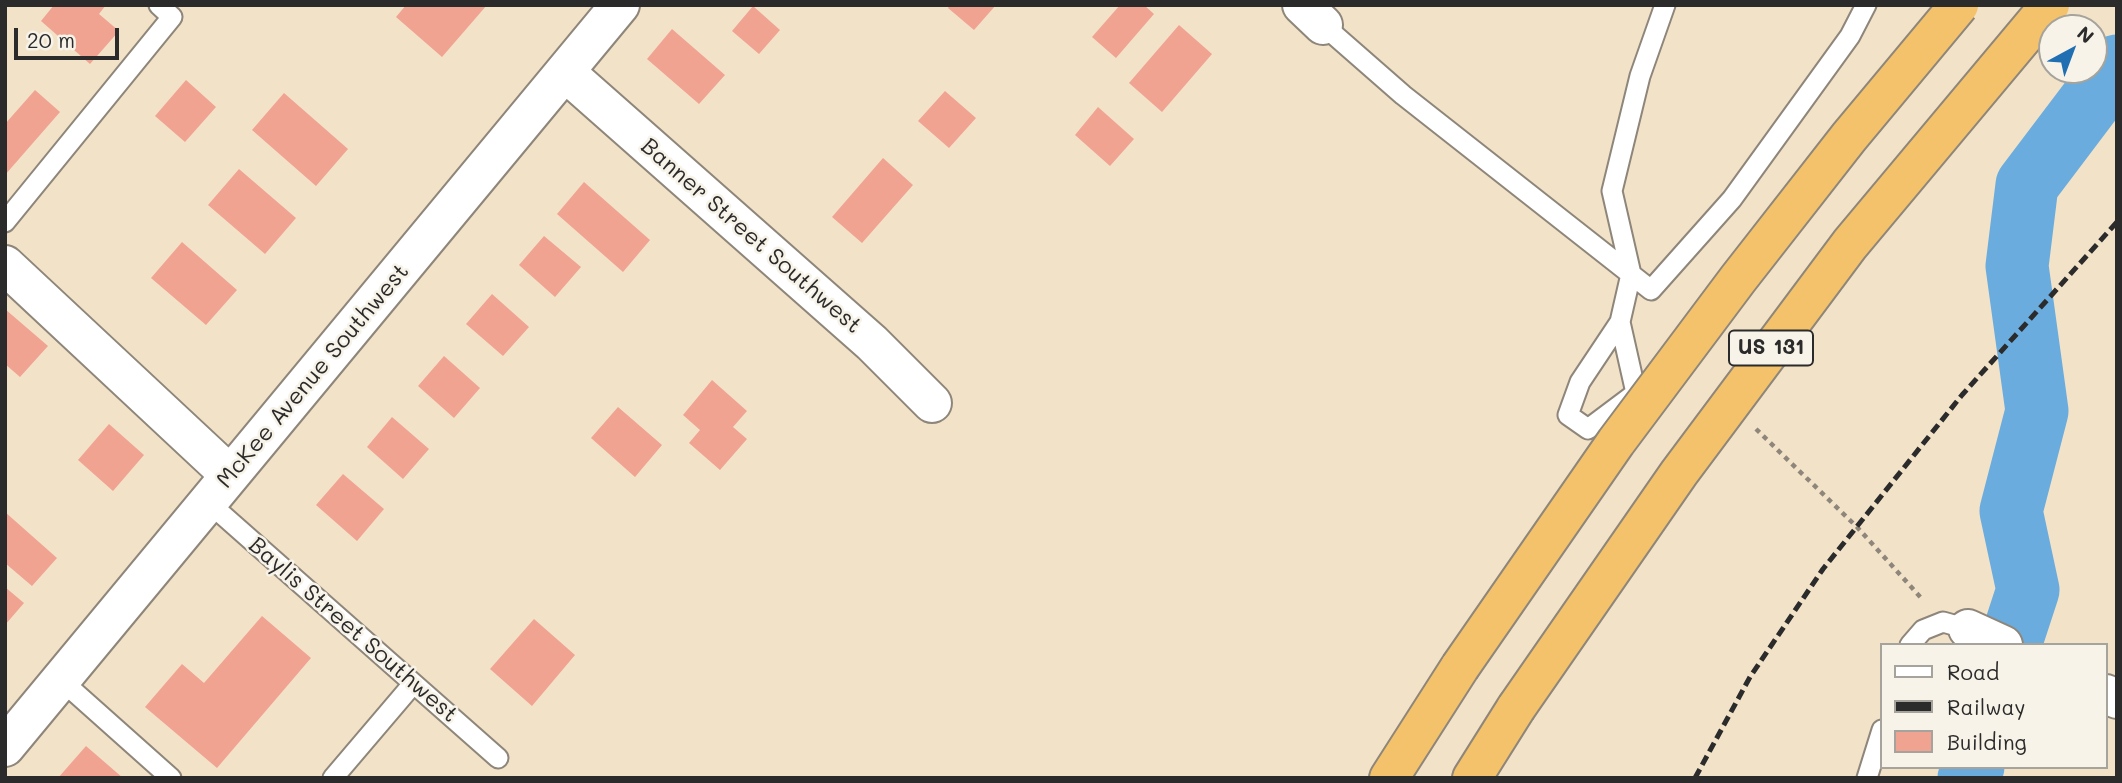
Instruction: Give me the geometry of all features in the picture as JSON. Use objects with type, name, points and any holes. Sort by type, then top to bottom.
[{"type":"highway","name":"US 131","points":[[1389,778],[1460,667],[1616,442],[1849,137],[1959,5]]},
{"type":"highway","name":"US 131","points":[[1472,778],[1516,708],[1671,484],[1842,254],[1950,121],[2050,5]]},
{"type":"street","name":"McKee Avenue Southwest","points":[[5,747],[620,5]]},
{"type":"street","name":"Banner Street Southwest","points":[[565,72],[872,343],[932,403]]},
{"type":"street","name":"Baylis Street Southwest","points":[[5,265],[219,489]]},
{"type":"street","points":[[1956,626],[1998,643]]},
{"type":"lane","points":[[5,222],[172,17],[159,5]]},
{"type":"lane","points":[[1620,322],[1636,393],[1588,429],[1568,415],[1580,382],[1620,322],[1631,274],[1612,191],[1640,76],[1665,5]]},
{"type":"lane","points":[[1313,15],[1402,95],[1651,290],[1732,199],[1850,36],[1866,5]]},
{"type":"lane","name":"Baylis Street Southwest","points":[[219,489],[413,684],[498,758]]},
{"type":"lane","points":[[1912,643],[1923,630],[1956,626]]},
{"type":"lane","points":[[61,680],[171,778]]},
{"type":"lane","points":[[333,778],[413,684]]},
{"type":"lane","points":[[1867,778],[1881,733]]},
{"type":"path","points":[[1752,424],[1956,626]]},
{"type":"building","points":[[54,5],[106,5],[99,14],[119,31],[90,64],[41,21]]},
{"type":"building","points":[[406,5],[487,5],[442,57],[396,17]]},
{"type":"building","points":[[950,5],[996,5],[974,30],[948,8]]},
{"type":"building","points":[[1120,5],[1144,5],[1154,14],[1116,58],[1092,37]]},
{"type":"building","points":[[753,6],[780,30],[759,54],[732,31]]},
{"type":"building","points":[[1179,25],[1212,54],[1162,112],[1129,83]]},
{"type":"building","points":[[672,29],[725,75],[699,104],[647,59]]},
{"type":"building","points":[[186,80],[216,107],[185,142],[155,116]]},
{"type":"building","points":[[35,90],[60,112],[5,175],[5,124]]},
{"type":"building","points":[[945,91],[976,118],[949,148],[918,121]]},
{"type":"building","points":[[284,93],[348,149],[316,186],[252,130]]},
{"type":"building","points":[[1098,107],[1134,139],[1110,166],[1075,135]]},
{"type":"building","points":[[883,158],[913,185],[862,243],[832,217]]},
{"type":"building","points":[[239,169],[296,218],[265,254],[208,205]]},
{"type":"building","points":[[584,182],[650,240],[623,272],[557,214]]},
{"type":"building","points":[[544,236],[581,267],[555,297],[519,265]]},
{"type":"building","points":[[182,242],[237,290],[206,325],[151,278]]},
{"type":"building","points":[[492,294],[529,327],[503,356],[466,324]]},
{"type":"building","points":[[5,309],[48,346],[20,377],[5,364]]},
{"type":"building","points":[[444,356],[480,388],[454,418],[418,386]]},
{"type":"building","points":[[712,380],[747,411],[733,427],[747,439],[720,470],[689,443],[700,430],[683,415]]},
{"type":"building","points":[[618,407],[662,445],[635,477],[591,438]]},
{"type":"building","points":[[392,417],[429,449],[403,479],[367,447]]},
{"type":"building","points":[[109,424],[144,455],[113,491],[78,460]]},
{"type":"building","points":[[343,474],[384,509],[357,541],[316,505]]},
{"type":"building","points":[[5,512],[57,558],[32,586],[5,563]]},
{"type":"building","points":[[5,587],[24,603],[5,625]]},
{"type":"building","points":[[262,616],[311,658],[217,768],[145,707],[182,664],[204,683]]},
{"type":"building","points":[[534,619],[575,655],[532,706],[490,669]]},
{"type":"building","points":[[86,746],[123,778],[58,778]]},
{"type":"waterway","points":[[2011,643],[2028,590],[2011,511],[2037,411],[2017,266],[2027,185],[2117,66]]},
{"type":"waterway","points":[[1969,778],[1972,769]]},
{"type":"railway","points":[[1695,778],[1750,677],[1823,569],[1962,395],[2117,222]]}]
